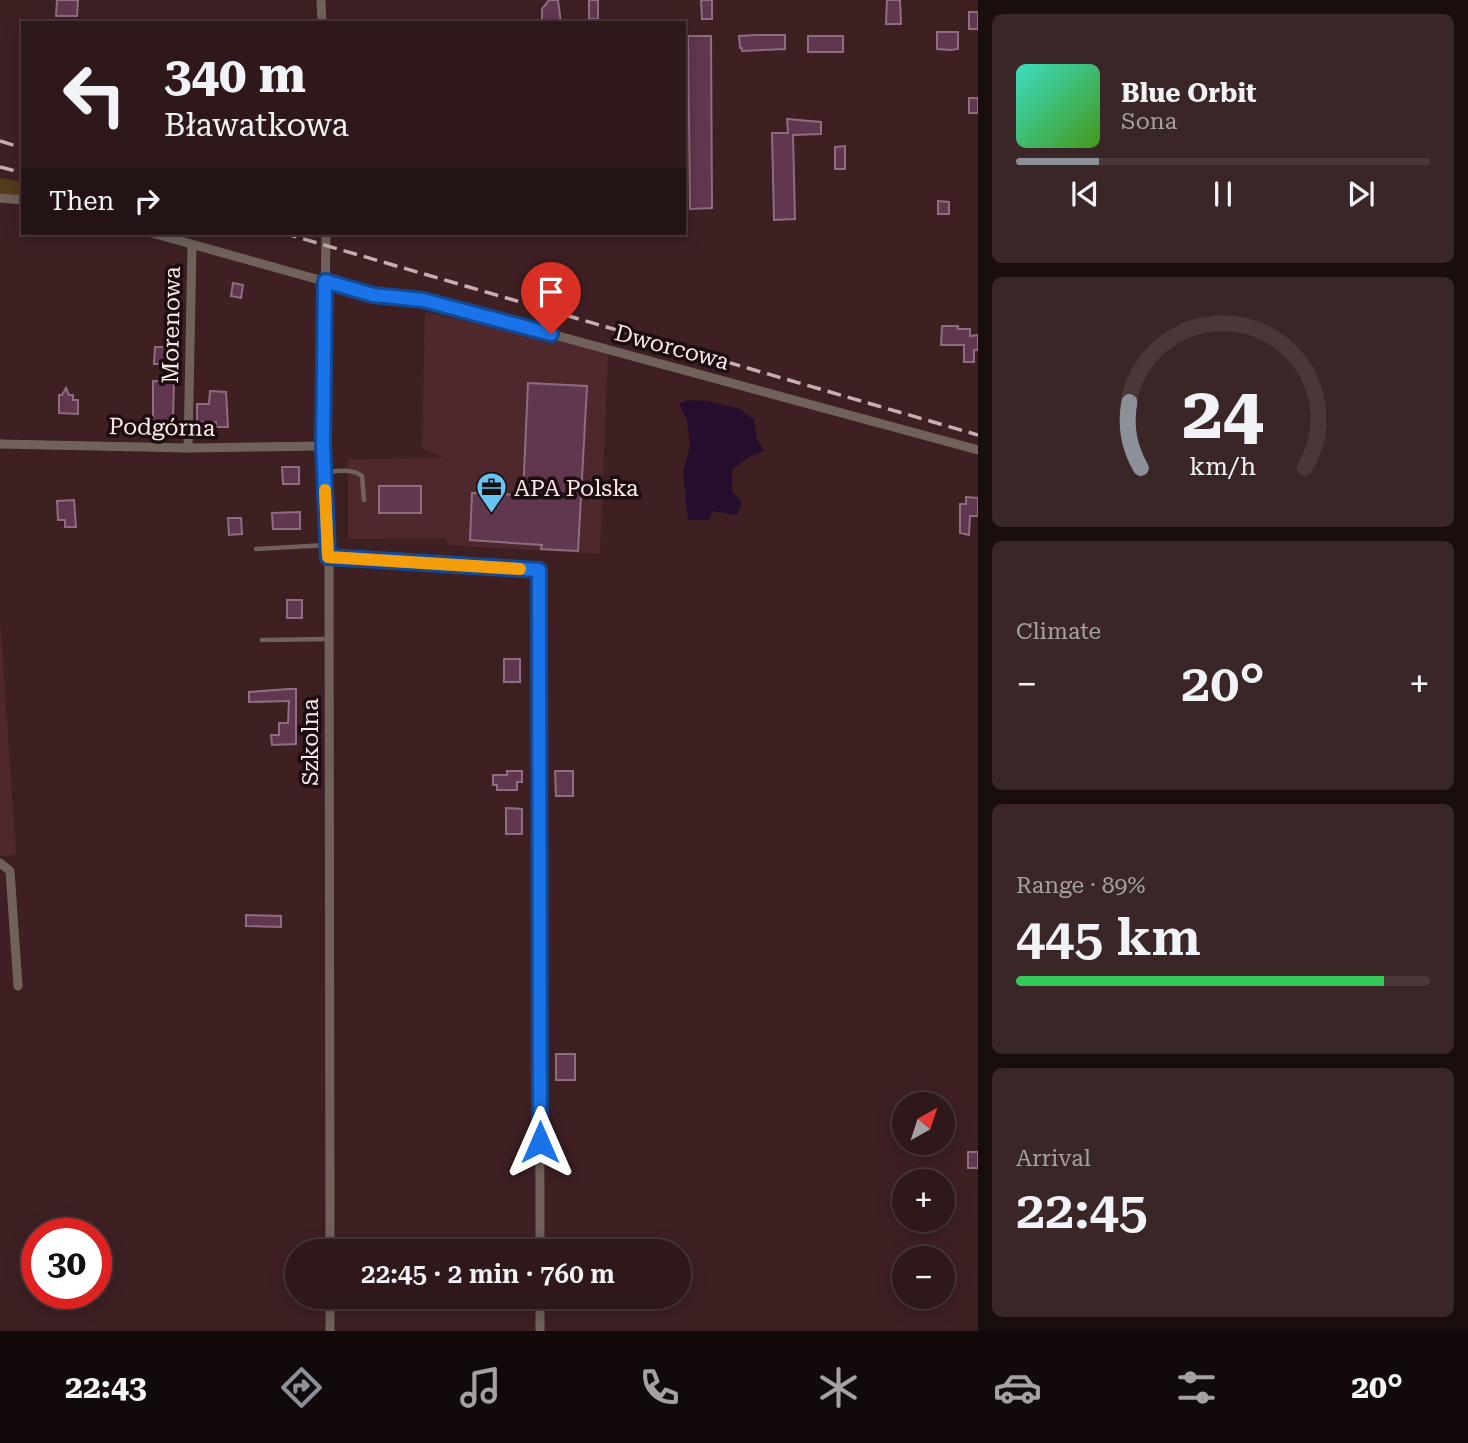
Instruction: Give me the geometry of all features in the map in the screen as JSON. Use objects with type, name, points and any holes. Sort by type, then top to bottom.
[{"type":"street","points":[[321,0],[321,21]]},
{"type":"street","points":[[0,198],[21,200]]},
{"type":"street","name":"Dworcowa","points":[[159,235],[373,295],[444,305],[978,450]]},
{"type":"street","name":"Szkolna","points":[[326,235],[323,446],[329,639],[330,1239]]},
{"type":"street","name":"Morenowa","points":[[188,448],[192,244]]},
{"type":"street","name":"Podgórna","points":[[0,444],[188,448],[323,446]]},
{"type":"street","points":[[328,557],[539,570],[540,1239]]},
{"type":"street","points":[[0,863],[10,871],[18,986]]},
{"type":"street","points":[[330,1309],[330,1331]]},
{"type":"street","points":[[540,1309],[540,1331]]},
{"type":"lane","points":[[324,472],[357,472],[362,477],[364,500]]},
{"type":"lane","points":[[256,549],[328,545]]},
{"type":"lane","points":[[262,640],[329,639]]},
{"type":"shaded area","points":[[0,178],[21,182],[21,199],[0,197]]},
{"type":"shaded area","points":[[425,312],[608,352],[600,554],[447,545],[447,538],[348,539],[348,459],[444,458],[422,448]]},
{"type":"shaded area","points":[[689,400],[707,401],[740,409],[754,420],[757,439],[764,451],[749,457],[732,470],[732,491],[742,502],[737,515],[713,511],[709,520],[688,520],[683,472],[690,446],[687,420],[679,404]]},
{"type":"shaded area","points":[[0,619],[16,855],[0,856]]},
{"type":"building","points":[[57,0],[78,0],[77,16],[56,16]]},
{"type":"building","points":[[549,0],[558,0],[561,21],[542,21],[542,9]]},
{"type":"building","points":[[589,0],[598,0],[598,19],[589,19]]},
{"type":"building","points":[[701,0],[712,0],[712,19],[702,19]]},
{"type":"building","points":[[887,0],[900,0],[901,24],[886,24]]},
{"type":"building","points":[[969,12],[978,12],[978,29],[969,29]]},
{"type":"building","points":[[937,32],[958,32],[958,49],[937,49]]},
{"type":"building","points":[[785,35],[785,49],[742,51],[739,36]]},
{"type":"building","points":[[688,36],[711,36],[712,208],[690,209]]},
{"type":"building","points":[[808,36],[843,36],[843,52],[808,52]]},
{"type":"building","points":[[969,98],[978,98],[978,113],[969,113]]},
{"type":"building","points":[[787,119],[821,122],[821,134],[793,135],[795,219],[774,220],[772,133],[788,133]]},
{"type":"building","points":[[845,146],[845,169],[835,169],[835,147]]},
{"type":"building","points":[[938,201],[949,202],[949,214],[938,214]]},
{"type":"building","points":[[233,283],[243,285],[241,298],[231,296]]},
{"type":"building","points":[[942,326],[970,329],[970,336],[978,335],[978,350],[974,350],[974,362],[964,362],[964,345],[941,345]]},
{"type":"building","points":[[155,347],[174,347],[173,364],[154,364]]},
{"type":"building","points":[[153,381],[174,382],[175,431],[146,432],[146,416],[153,416]]},
{"type":"building","points":[[528,383],[587,386],[578,551],[541,549],[542,545],[470,540],[472,493],[523,495]]},
{"type":"building","points":[[66,388],[69,395],[73,395],[73,400],[78,400],[78,414],[59,413],[59,395],[62,395]]},
{"type":"building","points":[[210,391],[226,392],[228,427],[216,427],[216,422],[197,422],[197,404],[209,404]]},
{"type":"building","points":[[282,467],[299,467],[299,484],[283,484]]},
{"type":"building","points":[[379,486],[421,486],[421,513],[379,513]]},
{"type":"building","points":[[966,497],[978,498],[978,516],[970,516],[969,535],[960,533],[960,504],[966,504]]},
{"type":"building","points":[[74,500],[76,527],[65,527],[65,520],[58,520],[57,501]]},
{"type":"building","points":[[300,512],[300,529],[273,529],[272,513]]},
{"type":"building","points":[[228,518],[241,518],[242,534],[229,535]]},
{"type":"building","points":[[287,600],[302,600],[302,618],[287,618]]},
{"type":"building","points":[[504,659],[520,659],[520,682],[504,682]]},
{"type":"building","points":[[296,689],[296,744],[272,745],[271,735],[279,735],[279,723],[288,723],[289,701],[249,702],[249,692]]},
{"type":"building","points":[[507,771],[522,771],[522,782],[517,782],[517,790],[497,790],[497,785],[493,785],[493,775],[507,775]]},
{"type":"building","points":[[555,771],[573,771],[573,796],[556,796]]},
{"type":"building","points":[[506,808],[522,809],[522,834],[506,834]]},
{"type":"building","points":[[246,915],[281,916],[281,927],[246,926]]},
{"type":"building","points":[[556,1054],[575,1054],[575,1080],[556,1080]]},
{"type":"building","points":[[968,1152],[978,1152],[978,1168],[968,1168]]},
{"type":"railway","points":[[0,141],[21,147]]},
{"type":"railway","points":[[0,167],[21,172]]},
{"type":"railway","points":[[290,235],[978,435]]},
{"type":"slow traffic","points":[[325,490],[328,557],[520,569]]},
{"type":"place","name":"APA Polska","points":[[491,515]]},
{"type":"route","points":[[540,1142],[539,570],[328,557],[323,446],[325,281],[387,298],[423,300],[551,334]]}]
